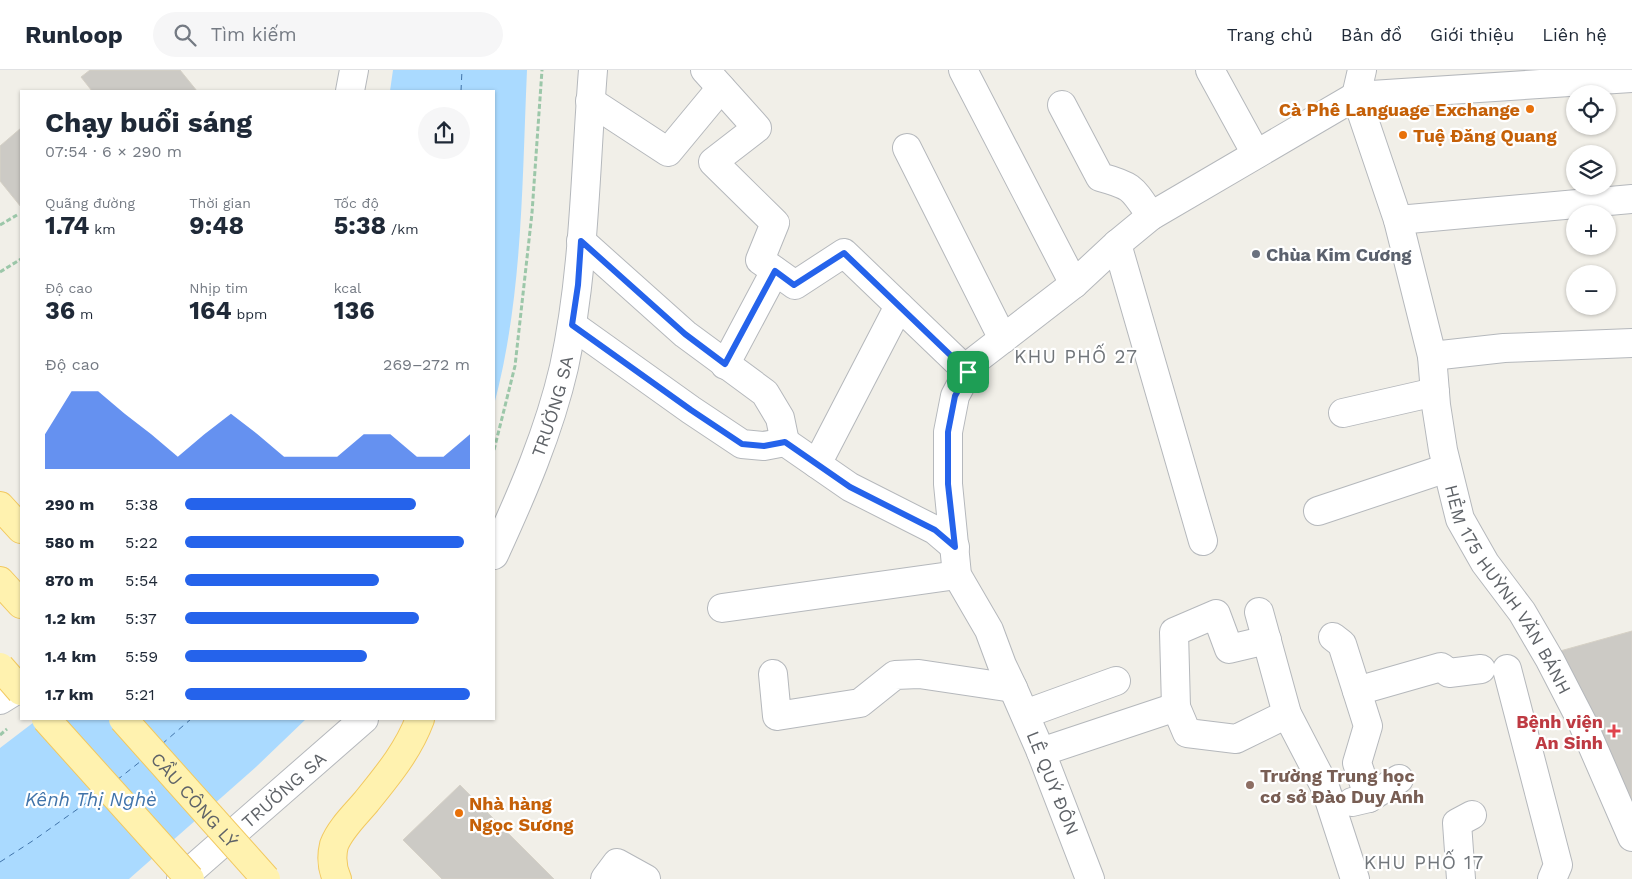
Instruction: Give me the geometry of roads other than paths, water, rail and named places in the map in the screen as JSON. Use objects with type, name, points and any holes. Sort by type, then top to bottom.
[{"type":"main road","points":[[0,506],[20,528]]},
{"type":"main road","points":[[0,580],[20,603]]},
{"type":"main road","points":[[0,667],[20,690]]},
{"type":"main road","points":[[47,720],[190,879]]},
{"type":"main road","name":"CẦU CÔNG LÝ","points":[[124,720],[266,879]]},
{"type":"main road","points":[[337,879],[332,856],[338,835],[392,769],[410,743],[420,720]]},
{"type":"street","points":[[350,90],[354,70]]},
{"type":"street","name":"TRƯỜNG SA","points":[[495,552],[522,493],[552,412],[564,368],[578,285],[592,70]]},
{"type":"street","points":[[1210,70],[1256,154]]},
{"type":"street","points":[[966,71],[1074,284]]},
{"type":"street","points":[[722,608],[957,574],[948,484],[948,432],[955,396],[973,362],[1074,284],[1116,244],[1151,216],[1256,154],[1359,83],[1632,78]]},
{"type":"street","points":[[590,101],[668,152],[713,79],[757,128],[713,162],[775,223],[760,260],[794,285],[844,253],[968,372]]},
{"type":"street","name":"HẺM 175 HUỲNH VĂN BÁNH","points":[[1359,83],[1398,220],[1432,356],[1443,450],[1460,519],[1485,563],[1522,612],[1550,660],[1582,722],[1632,837]]},
{"type":"street","points":[[1062,105],[1100,177],[1131,188],[1151,216]]},
{"type":"street","points":[[907,148],[1002,339]]},
{"type":"street","points":[[1398,220],[1632,198]]},
{"type":"street","points":[[581,241],[685,334],[765,393],[780,418],[785,442],[850,487],[935,530],[955,547]]},
{"type":"street","points":[[1116,244],[1203,541]]},
{"type":"street","points":[[725,364],[775,271]]},
{"type":"street","points":[[817,464],[899,306]]},
{"type":"street","points":[[572,325],[742,444],[764,446],[785,442]]},
{"type":"street","points":[[1432,356],[1504,348],[1632,343]]},
{"type":"street","points":[[1343,413],[1435,392]]},
{"type":"street","points":[[1318,511],[1447,468]]},
{"type":"street","name":"LÊ QUÝ ÐÔN","points":[[957,574],[990,630],[1002,665],[1014,688],[1041,752],[1090,879]]},
{"type":"street","points":[[1260,612],[1287,714],[1325,787],[1355,879]]},
{"type":"street","points":[[1267,640],[1229,649],[1216,614],[1174,632],[1176,707],[1187,733],[1236,739],[1287,714]]},
{"type":"street","points":[[1333,637],[1342,644],[1368,726],[1357,763],[1369,798]]},
{"type":"street","points":[[1357,691],[1441,667],[1449,673],[1494,669],[1558,865],[1552,879]]},
{"type":"street","points":[[773,674],[777,716],[860,703],[895,676],[918,674],[1014,688]]},
{"type":"street","points":[[1025,714],[1116,681]]},
{"type":"street","points":[[0,700],[20,688]]},
{"type":"street","points":[[1041,752],[1176,707]]},
{"type":"street","name":"TRƯỜNG SA","points":[[181,879],[363,720]]},
{"type":"street","points":[[1332,806],[1369,798],[1399,779]]},
{"type":"street","points":[[1461,879],[1457,823],[1472,815]]},
{"type":"street","points":[[605,879],[617,862],[646,879]]},
{"type":"water","points":[[393,70],[527,70],[520,239],[516,281],[504,364],[495,401],[495,90],[390,90]]},
{"type":"water","name":"Kênh Thị Nghè","points":[[37,720],[305,720],[257,766],[129,879],[0,879],[0,748]]},
{"type":"place","name":"Cà Phê Language Exchange","points":[[1530,109]]},
{"type":"place","name":"Tuệ Đăng Quang","points":[[1403,135]]},
{"type":"place","name":"Chùa Kim Cương","points":[[1256,254]]},
{"type":"place","name":"Bệnh viện An Sinh","points":[[1614,731]]},
{"type":"place","name":"Trường Trung học cơ sở Đào Duy Anh","points":[[1250,785]]},
{"type":"place","name":"Nhà hàng Ngọc Sương","points":[[459,813]]},
{"type":"district","name":"KHU PHỐ 27","points":[[1076,356]]},
{"type":"district","name":"KHU PHỐ 17","points":[[1424,862]]}]
